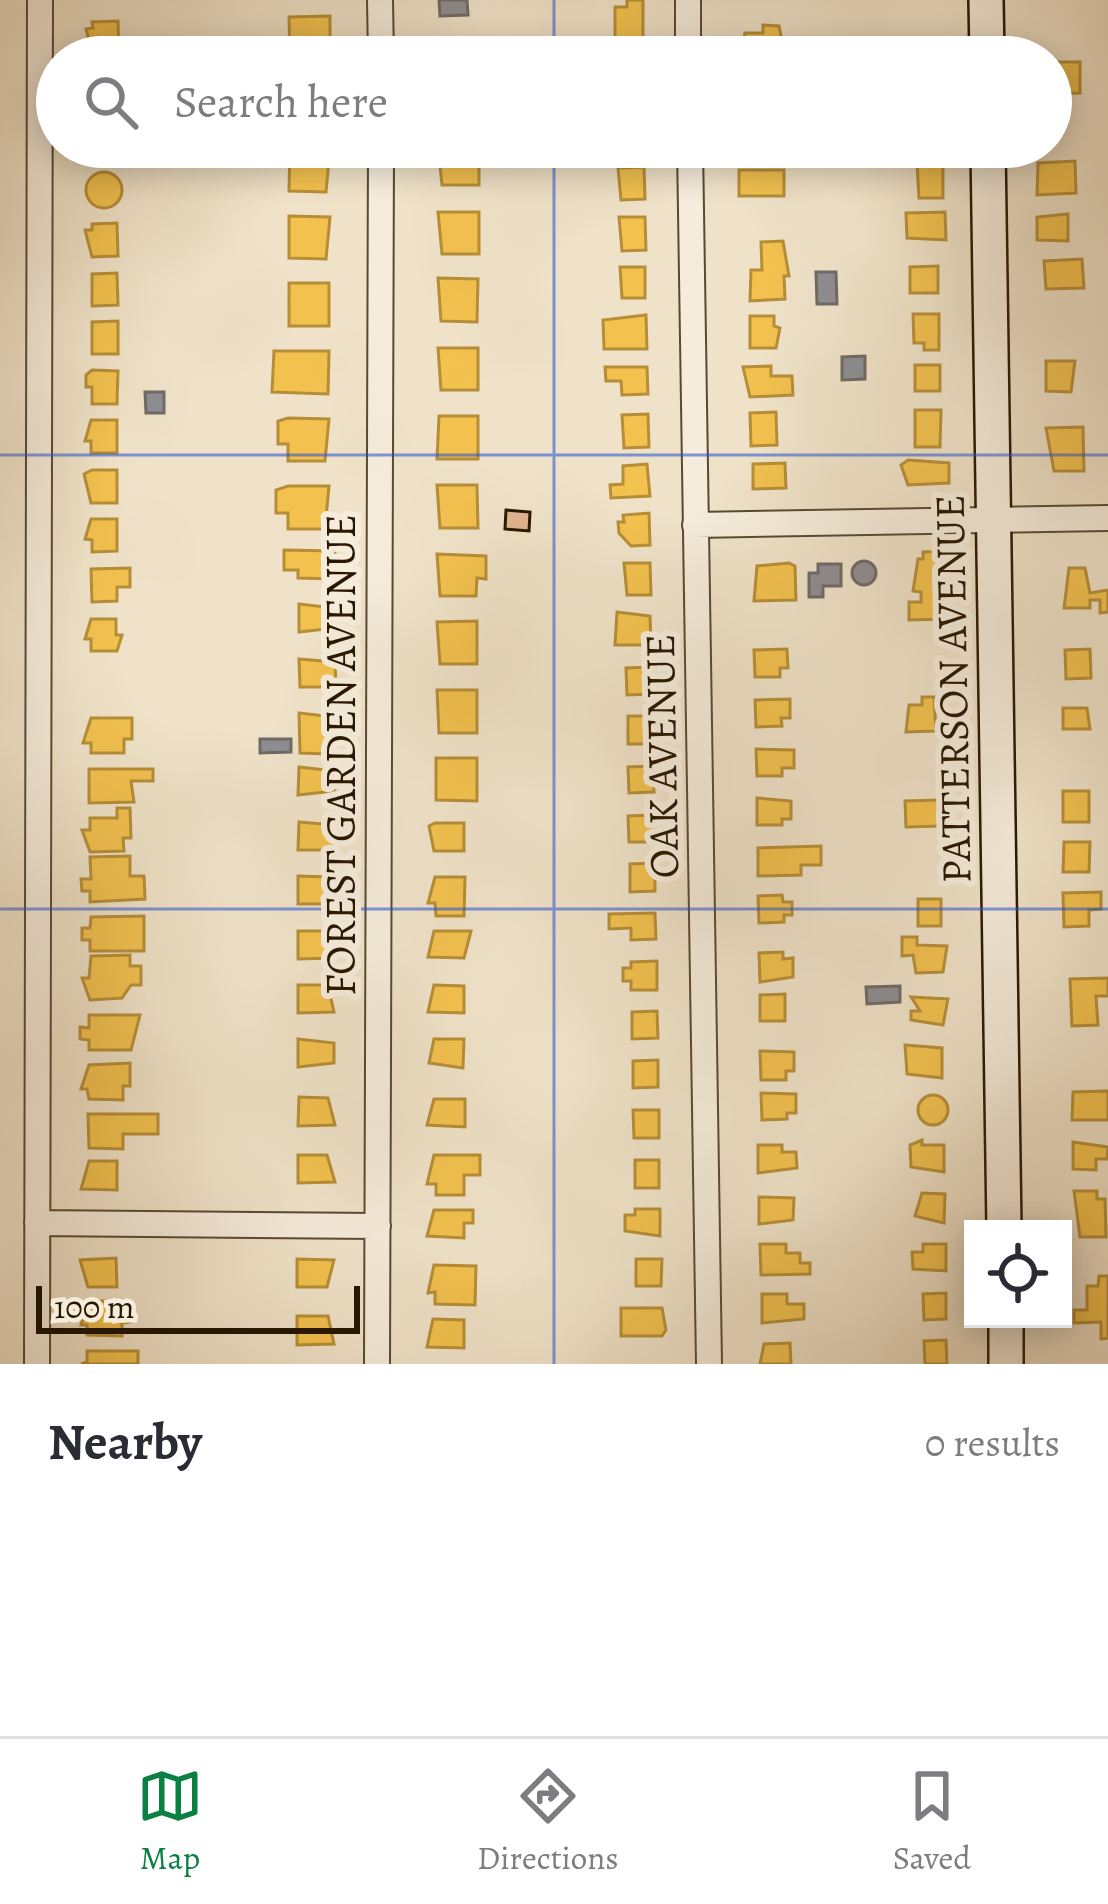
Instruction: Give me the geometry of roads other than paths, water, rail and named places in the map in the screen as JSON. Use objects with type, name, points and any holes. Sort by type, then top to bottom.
[{"type":"main road","points":[[986,0],[987,36]]},
{"type":"main road","name":"PATTERSON AVENUE","points":[[988,168],[1004,1220]]},
{"type":"main road","points":[[1006,1328],[1006,1364]]},
{"type":"street","points":[[40,0],[40,36]]},
{"type":"street","points":[[380,0],[381,36]]},
{"type":"street","points":[[688,0],[688,36]]},
{"type":"street","points":[[37,1364],[40,168]]},
{"type":"street","name":"FOREST GARDEN AVENUE","points":[[377,1364],[381,168]]},
{"type":"street","name":"OAK AVENUE","points":[[690,168],[709,1364]]},
{"type":"street","points":[[695,525],[1108,518]]},
{"type":"street","points":[[37,1223],[377,1226]]}]
